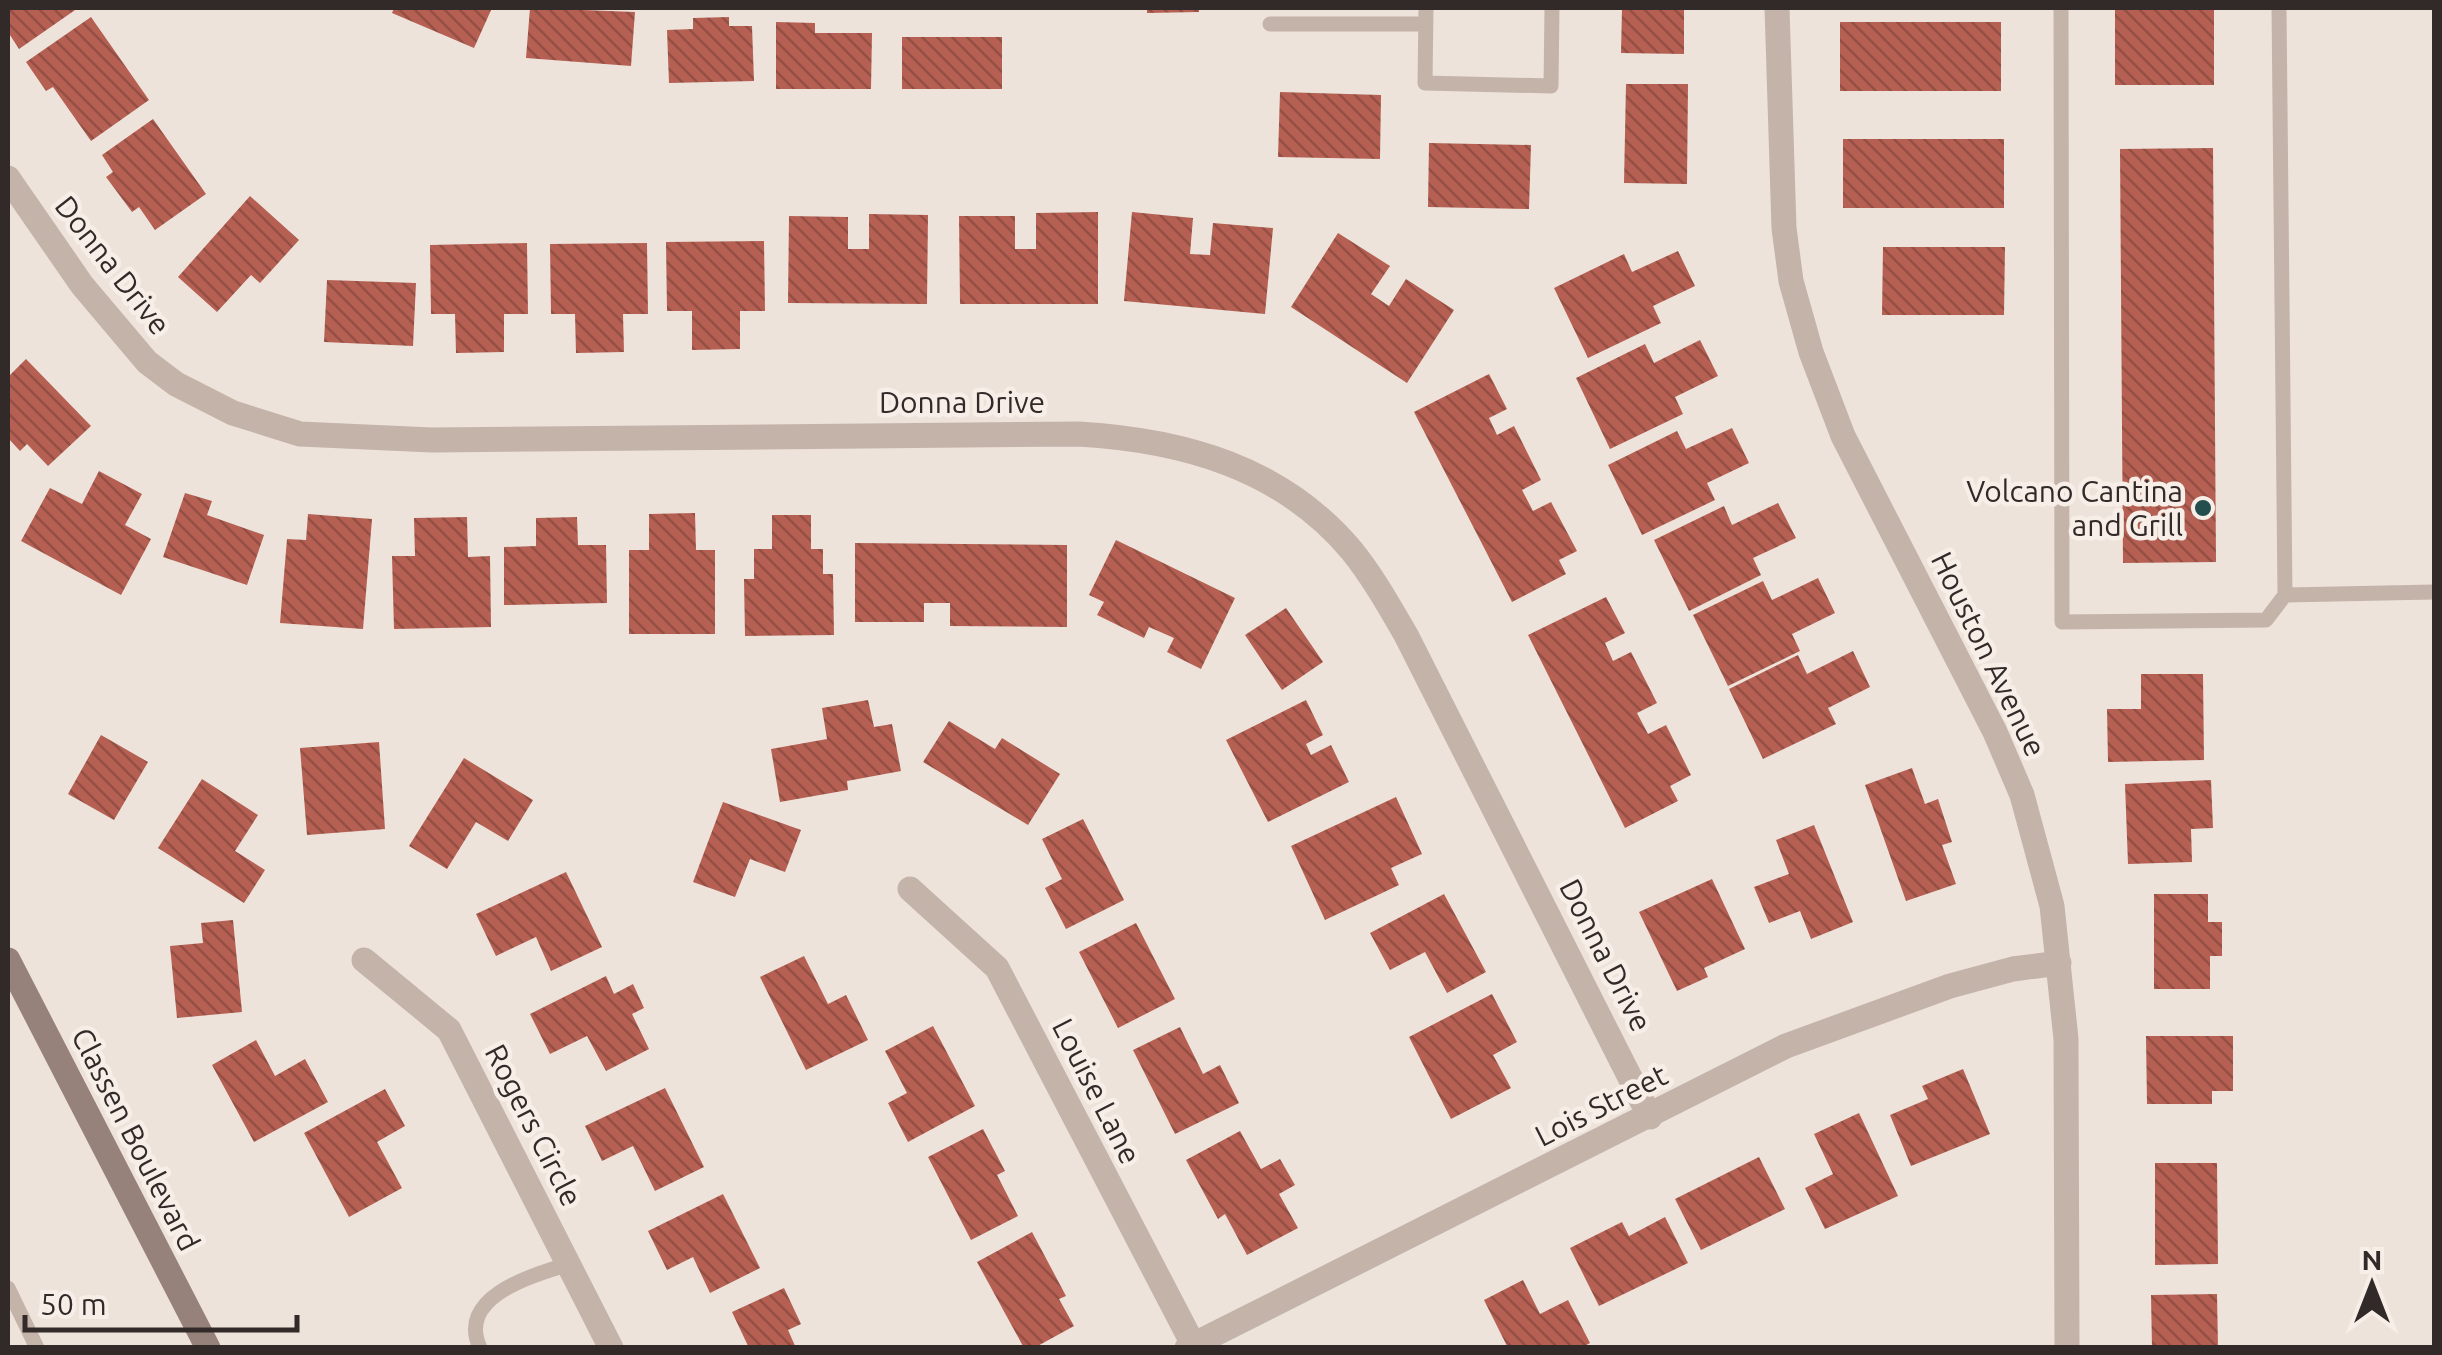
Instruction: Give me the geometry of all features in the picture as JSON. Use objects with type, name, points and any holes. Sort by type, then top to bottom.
[{"type":"street","name":"Houston Avenue","points":[[1777,8],[1784,228],[1791,282],[1811,352],[1843,436],[1995,732],[2022,796],[2052,906],[2066,1039],[2067,1348]]},
{"type":"street","name":"Donna Drive","points":[[8,178],[82,285],[147,362],[176,384],[233,413],[300,434],[432,440],[1078,434],[1170,444],[1218,456],[1245,468],[1318,516],[1373,578],[1406,635],[1650,1117]]},
{"type":"street","name":"Louise Lane","points":[[910,889],[997,968],[1192,1346]]},
{"type":"street","name":"Classen Boulevard","points":[[8,960],[208,1348]]},
{"type":"street","name":"Rogers Circle","points":[[364,960],[449,1030],[612,1348]]},
{"type":"street","name":"Lois Street","points":[[1192,1346],[1786,1046],[1876,1012],[2012,969],[2059,964]]},
{"type":"lane","points":[[1270,24],[1426,16],[1425,83],[1551,86],[1552,8]]},
{"type":"lane","points":[[2061,8],[2062,622],[2266,620],[2285,595],[2280,8]]},
{"type":"lane","points":[[2285,595],[2434,592]]},
{"type":"lane","points":[[480,1348],[477,1318],[490,1298],[524,1278],[569,1264]]},
{"type":"lane","points":[[8,1288],[38,1348]]},
{"type":"building","points":[[8,8],[78,8],[19,49],[8,32]]},
{"type":"building","points":[[394,8],[492,8],[474,48],[392,13]]},
{"type":"building","points":[[530,8],[635,12],[631,66],[526,58]]},
{"type":"building","points":[[1147,8],[1199,8],[1199,12],[1147,13]]},
{"type":"building","points":[[1622,8],[1684,8],[1684,54],[1621,53]]},
{"type":"building","points":[[2115,8],[2214,8],[2214,85],[2115,85]]},
{"type":"building","points":[[91,17],[149,100],[91,141],[53,87],[46,91],[26,62]]},
{"type":"building","points":[[729,17],[729,26],[752,26],[754,81],[669,83],[667,30],[693,29],[693,18]]},
{"type":"building","points":[[776,22],[815,23],[815,33],[872,33],[871,89],[776,89]]},
{"type":"building","points":[[1840,22],[2001,22],[2001,91],[1840,91]]},
{"type":"building","points":[[902,37],[1002,37],[1002,89],[902,89]]},
{"type":"building","points":[[1626,84],[1688,84],[1687,184],[1624,183]]},
{"type":"building","points":[[1280,92],[1381,95],[1380,159],[1278,157]]},
{"type":"building","points":[[153,119],[206,194],[155,230],[139,207],[132,212],[106,177],[113,172],[102,155]]},
{"type":"building","points":[[1843,139],[2004,139],[2004,208],[1843,208]]},
{"type":"building","points":[[1429,143],[1531,145],[1529,209],[1428,207]]},
{"type":"building","points":[[2213,148],[2216,562],[2123,563],[2120,149]]},
{"type":"building","points":[[250,196],[299,240],[260,283],[251,275],[217,312],[178,277]]},
{"type":"building","points":[[1098,212],[1098,304],[960,304],[959,216],[1015,216],[1015,249],[1036,249],[1036,213]]},
{"type":"building","points":[[1132,212],[1193,218],[1190,254],[1210,255],[1213,223],[1273,228],[1265,314],[1124,301]]},
{"type":"building","points":[[869,214],[928,215],[927,304],[788,303],[789,216],[848,217],[848,249],[869,249]]},
{"type":"building","points":[[1338,233],[1390,266],[1371,294],[1389,306],[1406,279],[1454,310],[1407,383],[1291,307]]},
{"type":"building","points":[[764,241],[765,311],[740,311],[740,349],[692,350],[692,311],[667,311],[666,242]]},
{"type":"building","points":[[527,243],[528,314],[504,314],[504,352],[456,353],[455,314],[431,314],[430,245]]},
{"type":"building","points":[[647,243],[648,314],[623,314],[624,352],[576,353],[575,314],[551,314],[550,244]]},
{"type":"building","points":[[1883,247],[2005,247],[2004,315],[1882,315]]},
{"type":"building","points":[[1678,251],[1695,286],[1653,306],[1661,323],[1588,358],[1554,288],[1624,254],[1632,272]]},
{"type":"building","points":[[327,280],[416,283],[413,346],[324,342]]},
{"type":"building","points":[[1700,340],[1718,376],[1675,397],[1683,414],[1610,449],[1576,378],[1645,344],[1654,363]]},
{"type":"building","points":[[26,359],[91,426],[48,466],[27,444],[20,451],[8,438],[8,377]]},
{"type":"building","points":[[1489,374],[1507,409],[1489,418],[1497,435],[1514,426],[1541,480],[1522,490],[1533,511],[1551,502],[1577,551],[1559,560],[1566,574],[1512,602],[1414,412]]},
{"type":"building","points":[[1732,428],[1749,463],[1707,483],[1715,500],[1642,535],[1608,465],[1677,431],[1686,449]]},
{"type":"building","points":[[99,471],[142,494],[125,525],[151,539],[121,595],[21,541],[50,488],[82,504]]},
{"type":"building","points":[[185,493],[212,501],[207,515],[264,535],[247,585],[163,557]]},
{"type":"building","points":[[1778,503],[1796,538],[1753,558],[1761,575],[1689,611],[1654,540],[1724,506],[1732,525]]},
{"type":"building","points":[[695,513],[696,550],[715,550],[715,634],[629,634],[629,550],[649,550],[649,514]]},
{"type":"building","points":[[308,514],[372,519],[363,629],[280,623],[287,539],[306,540]]},
{"type":"building","points":[[772,515],[811,515],[811,549],[823,549],[823,574],[833,574],[834,635],[745,636],[744,579],[754,579],[754,549],[772,549]]},
{"type":"building","points":[[467,517],[468,557],[490,556],[491,627],[394,629],[392,556],[415,556],[414,518]]},
{"type":"building","points":[[577,517],[578,545],[606,545],[607,603],[504,605],[504,547],[536,546],[536,518]]},
{"type":"building","points":[[1116,540],[1235,598],[1201,669],[1167,652],[1174,638],[1149,627],[1144,638],[1097,615],[1104,602],[1089,595]]},
{"type":"building","points":[[855,543],[1067,545],[1067,627],[950,626],[950,603],[924,603],[924,622],[855,622]]},
{"type":"building","points":[[1818,578],[1835,613],[1792,634],[1800,651],[1728,686],[1693,615],[1763,581],[1772,600]]},
{"type":"building","points":[[1606,597],[1625,633],[1605,643],[1613,661],[1631,652],[1657,703],[1637,713],[1648,734],[1666,725],[1691,775],[1670,786],[1678,801],[1625,828],[1528,635]]},
{"type":"building","points":[[1286,608],[1323,662],[1282,690],[1245,635]]},
{"type":"building","points":[[1853,651],[1870,687],[1828,708],[1836,724],[1763,759],[1729,689],[1798,655],[1807,674]]},
{"type":"building","points":[[2141,674],[2203,674],[2204,760],[2108,762],[2107,709],[2141,709]]},
{"type":"building","points":[[868,700],[874,727],[892,724],[901,771],[847,781],[848,790],[780,802],[771,749],[827,739],[822,708]]},
{"type":"building","points":[[1306,700],[1323,735],[1306,744],[1311,755],[1331,745],[1349,782],[1268,822],[1226,740]]},
{"type":"building","points":[[949,721],[995,749],[1002,738],[1060,774],[1028,825],[923,762]]},
{"type":"building","points":[[101,735],[148,762],[114,820],[68,794]]},
{"type":"building","points":[[379,742],[385,829],[307,835],[300,748]]},
{"type":"building","points":[[464,758],[533,800],[508,841],[476,822],[447,869],[409,846]]},
{"type":"building","points":[[1912,768],[1925,804],[1938,799],[1952,842],[1942,845],[1956,884],[1906,901],[1865,785]]},
{"type":"building","points":[[202,779],[258,815],[235,851],[265,870],[244,903],[158,848]]},
{"type":"building","points":[[2211,780],[2213,828],[2191,829],[2192,862],[2128,864],[2125,784]]},
{"type":"building","points":[[1396,797],[1422,854],[1391,868],[1399,885],[1325,920],[1291,846]]},
{"type":"building","points":[[723,802],[801,830],[785,872],[750,859],[735,897],[693,882]]},
{"type":"building","points":[[1083,819],[1124,900],[1066,929],[1045,888],[1062,879],[1042,839]]},
{"type":"building","points":[[1814,825],[1853,922],[1811,939],[1800,911],[1769,923],[1754,887],[1789,874],[1776,840]]},
{"type":"building","points":[[566,872],[602,947],[551,971],[536,937],[496,956],[476,914]]},
{"type":"building","points":[[1712,879],[1745,949],[1704,968],[1708,977],[1677,991],[1639,912]]},
{"type":"building","points":[[1444,894],[1486,972],[1447,993],[1425,952],[1390,970],[1370,933]]},
{"type":"building","points":[[2154,894],[2208,894],[2208,922],[2222,922],[2222,956],[2210,956],[2210,989],[2154,989]]},
{"type":"building","points":[[233,920],[242,1012],[177,1018],[170,946],[203,943],[201,923]]},
{"type":"building","points":[[1136,923],[1175,999],[1118,1028],[1079,952]]},
{"type":"building","points":[[804,956],[828,1004],[846,995],[868,1040],[806,1070],[760,977]]},
{"type":"building","points":[[606,976],[614,994],[633,984],[644,1008],[632,1014],[649,1049],[606,1071],[587,1036],[550,1054],[530,1014]]},
{"type":"building","points":[[1492,994],[1517,1042],[1493,1055],[1511,1088],[1451,1119],[1409,1037]]},
{"type":"building","points":[[933,1026],[975,1106],[908,1142],[888,1103],[907,1093],[885,1051]]},
{"type":"building","points":[[1180,1027],[1203,1074],[1220,1065],[1239,1103],[1175,1134],[1133,1050]]},
{"type":"building","points":[[2146,1036],[2233,1036],[2233,1091],[2212,1091],[2212,1104],[2147,1104]]},
{"type":"building","points":[[256,1040],[275,1076],[305,1059],[328,1102],[254,1142],[212,1065]]},
{"type":"building","points":[[1963,1069],[1990,1134],[1911,1166],[1890,1115],[1928,1099],[1922,1086]]},
{"type":"building","points":[[665,1088],[704,1167],[655,1191],[633,1146],[602,1161],[585,1126]]},
{"type":"building","points":[[385,1089],[405,1126],[377,1142],[402,1188],[349,1217],[304,1133]]},
{"type":"building","points":[[1859,1113],[1898,1196],[1825,1229],[1805,1188],[1833,1174],[1814,1134]]},
{"type":"building","points":[[983,1129],[1005,1171],[997,1175],[1018,1216],[971,1240],[928,1157]]},
{"type":"building","points":[[1240,1131],[1261,1169],[1280,1159],[1295,1185],[1279,1194],[1298,1228],[1247,1255],[1225,1214],[1218,1219],[1186,1160]]},
{"type":"building","points":[[1759,1157],[1785,1209],[1701,1250],[1675,1199]]},
{"type":"building","points":[[2155,1163],[2217,1163],[2218,1264],[2155,1265]]},
{"type":"building","points":[[723,1194],[760,1268],[710,1293],[693,1257],[667,1270],[648,1231]]},
{"type":"building","points":[[1665,1217],[1688,1263],[1599,1306],[1570,1248],[1622,1222],[1629,1236]]},
{"type":"building","points":[[1032,1232],[1066,1296],[1059,1299],[1074,1326],[1034,1348],[1024,1348],[977,1262]]},
{"type":"building","points":[[1523,1280],[1540,1314],[1568,1300],[1590,1343],[1581,1348],[1508,1348],[1484,1300]]},
{"type":"building","points":[[784,1288],[801,1324],[788,1330],[796,1348],[749,1348],[732,1312]]},
{"type":"building","points":[[2217,1294],[2218,1348],[2152,1348],[2151,1295]]},
{"type":"place","name":"Volcano Cantina and Grill","points":[[2203,508]]}]
